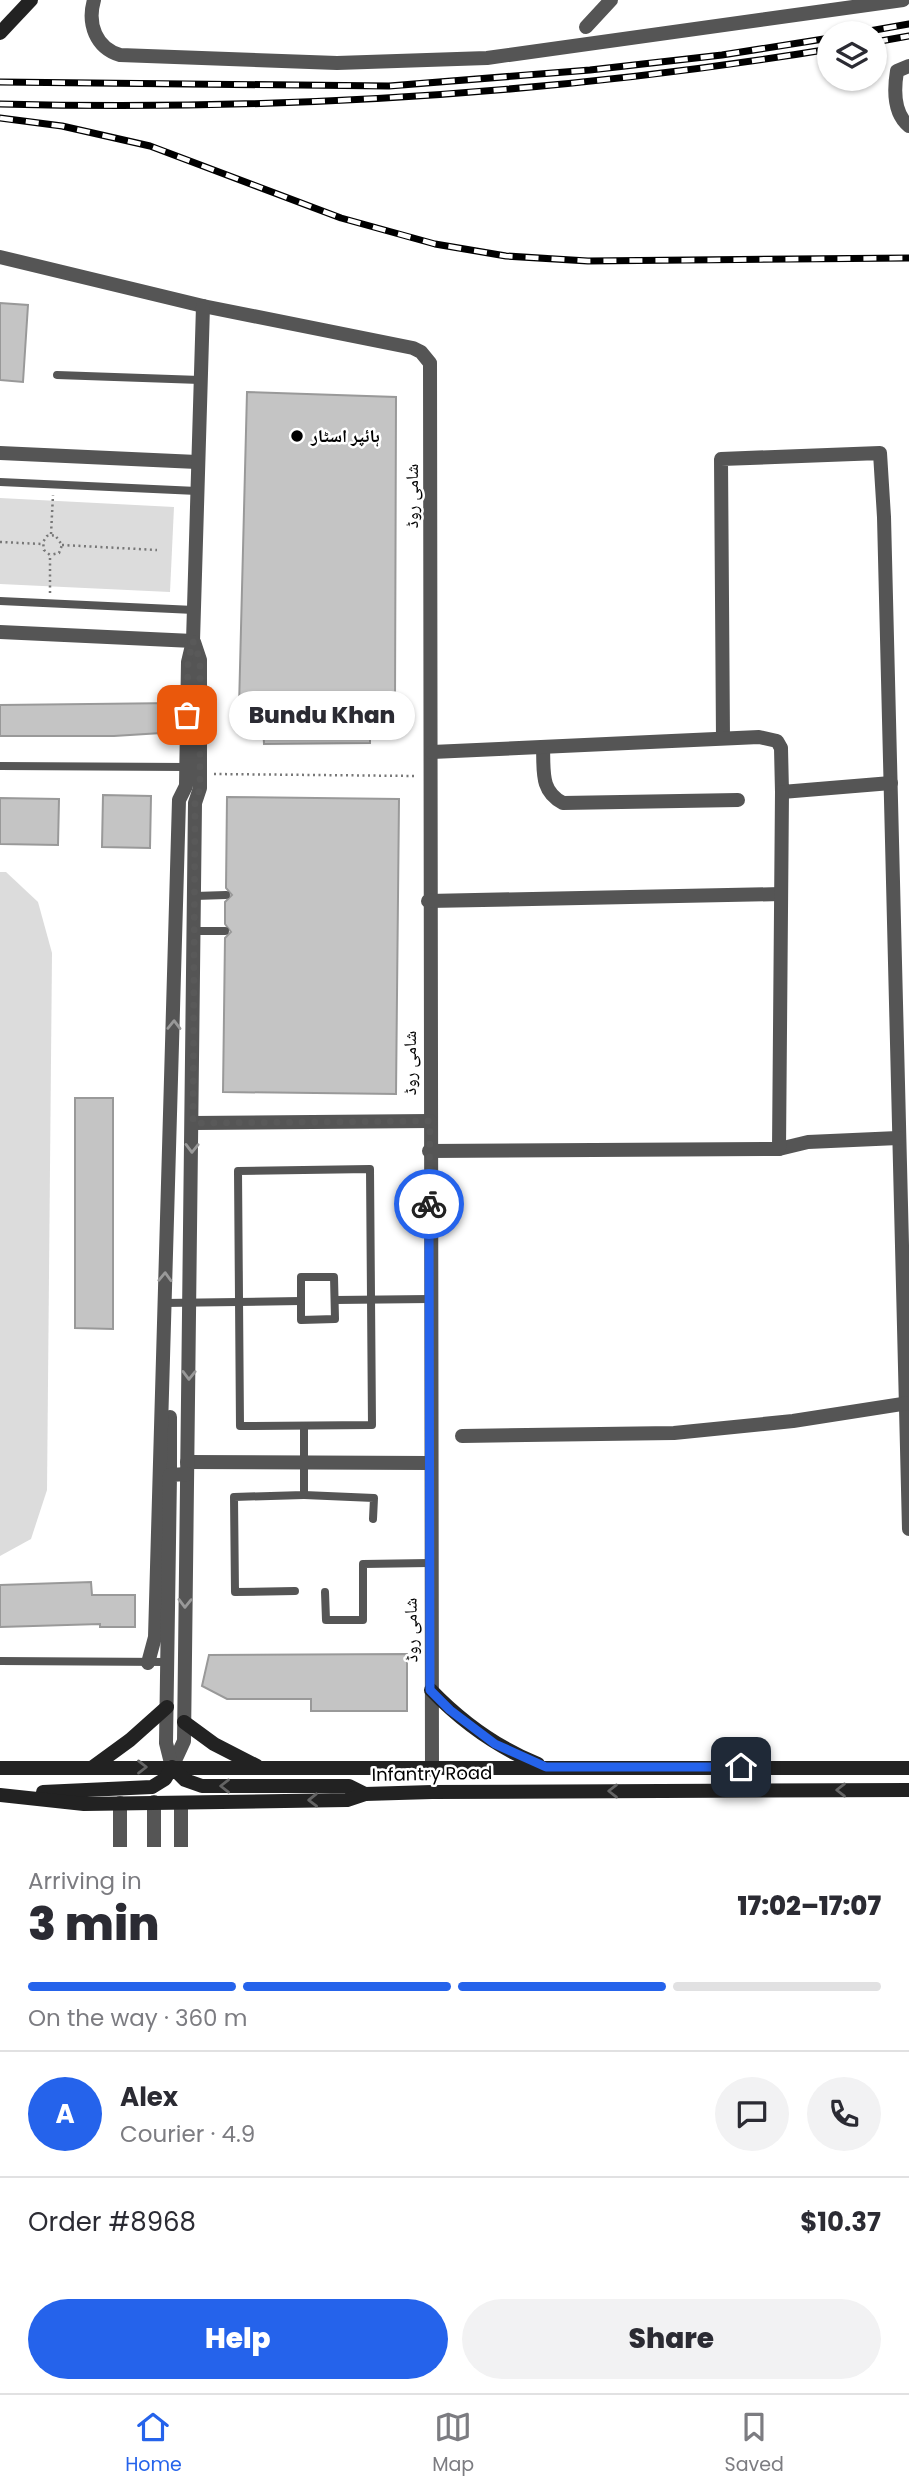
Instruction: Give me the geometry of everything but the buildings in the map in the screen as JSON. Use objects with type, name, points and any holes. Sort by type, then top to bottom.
[{"type":"main road","points":[[0,33],[31,0]]},
{"type":"main road","points":[[430,1690],[461,1719],[495,1744],[546,1767]]},
{"type":"main road","points":[[92,1768],[130,1740],[167,1707]]},
{"type":"main road","points":[[184,1722],[214,1744],[264,1768]]},
{"type":"main road","points":[[0,1794],[142,1789],[152,1787],[165,1779],[173,1767],[185,1780],[202,1786],[349,1786],[365,1794]]},
{"type":"main road","name":"Infantry Road","points":[[0,1768],[909,1768]]},
{"type":"main road","name":"Infantry Road","points":[[0,1794],[83,1804],[347,1800],[365,1794],[909,1790]]},
{"type":"street","points":[[94,0],[93,26],[96,39],[107,51],[120,55],[337,64],[487,58],[903,0]]},
{"type":"street","points":[[586,27],[611,0]]},
{"type":"street","points":[[909,66],[897,71],[902,97],[898,110],[909,126]]},
{"type":"street","points":[[0,257],[203,306],[193,641],[188,662],[187,767],[186,786],[179,800],[155,1637],[148,1663]]},
{"type":"street","name":"شامی روڈ","points":[[203,306],[413,348],[426,356],[431,373],[432,776],[428,901],[432,1770]]},
{"type":"street","points":[[0,453],[198,462]]},
{"type":"street","points":[[723,738],[721,459],[880,453],[891,783],[902,972],[898,1138],[909,1529]]},
{"type":"street","points":[[0,632],[193,641]]},
{"type":"street","points":[[173,1767],[183,1748],[184,1722],[195,803],[200,788],[200,660],[193,641]]},
{"type":"street","points":[[432,752],[723,738],[760,737],[777,741],[781,748],[782,792],[779,1149]]},
{"type":"street","points":[[543,747],[545,787],[550,795],[563,803],[738,800]]},
{"type":"street","points":[[782,792],[891,783]]},
{"type":"street","points":[[428,901],[781,894]]},
{"type":"street","points":[[173,1061],[194,1061]]},
{"type":"street","points":[[193,1123],[430,1121]]},
{"type":"street","points":[[429,1151],[779,1149],[808,1142],[898,1138]]},
{"type":"street","points":[[162,1394],[170,1415],[166,1750],[173,1767]]},
{"type":"street","points":[[462,1436],[674,1433],[793,1421],[907,1403]]},
{"type":"street","points":[[170,1475],[187,1468],[429,1463]]},
{"type":"street","points":[[154,1802],[154,1847]]},
{"type":"street","points":[[181,1802],[181,1847]]},
{"type":"street","points":[[120,1803],[120,1847]]},
{"type":"lane","points":[[57,375],[200,380]]},
{"type":"lane","points":[[0,482],[197,491]]},
{"type":"lane","points":[[0,601],[194,610]]},
{"type":"lane","points":[[0,766],[187,767]]},
{"type":"lane","points":[[195,896],[226,895]]},
{"type":"lane","points":[[195,931],[225,931]]},
{"type":"lane","points":[[370,1170],[372,1299],[372,1425],[240,1426],[238,1171],[370,1170]]},
{"type":"lane","points":[[301,1277],[334,1277],[335,1319],[301,1320],[301,1301],[301,1277]]},
{"type":"lane","points":[[335,1300],[430,1299]]},
{"type":"lane","points":[[164,1303],[301,1301]]},
{"type":"lane","points":[[304,1426],[304,1495]]},
{"type":"lane","points":[[295,1591],[235,1592],[234,1497],[304,1495],[374,1498],[373,1519]]},
{"type":"lane","points":[[325,1592],[326,1620],[363,1620],[363,1564],[429,1563]]},
{"type":"lane","points":[[0,1661],[168,1662]]},
{"type":"path","points":[[43,544],[51,535],[53,485]]},
{"type":"path","points":[[50,555],[58,553],[62,545],[59,537],[51,535]]},
{"type":"path","points":[[0,542],[43,544]]},
{"type":"path","points":[[43,544],[50,555],[49,603]]},
{"type":"path","points":[[62,545],[157,550]]},
{"type":"path","points":[[200,774],[432,776]]},
{"type":"shaded area","points":[[0,498],[174,507],[170,592],[0,584]]},
{"type":"shaded area","points":[[0,872],[6,872],[38,902],[52,953],[47,1490],[31,1539],[0,1556]]},
{"type":"railway","points":[[887,28],[909,24]]},
{"type":"railway","points":[[887,40],[909,36]]},
{"type":"railway","points":[[0,82],[389,86],[590,70],[722,55],[817,40]]},
{"type":"railway","points":[[0,104],[208,105],[416,96],[624,78],[817,51]]},
{"type":"railway","points":[[0,118],[62,126],[150,146],[341,218],[435,244],[506,256],[588,261],[909,258]]},
{"type":"way so far","points":[[187,715],[188,662],[193,641],[200,660],[200,788],[195,803],[193,1123],[430,1121],[429,1204]]},
{"type":"place","name":"ہائپر اسٹار","points":[[297,436]]},
{"type":"place","name":"Bundu Khan","points":[[187,715]]},
{"type":"route","points":[[429,1204],[430,1690],[450,1710],[495,1744],[546,1767],[741,1767]]}]
